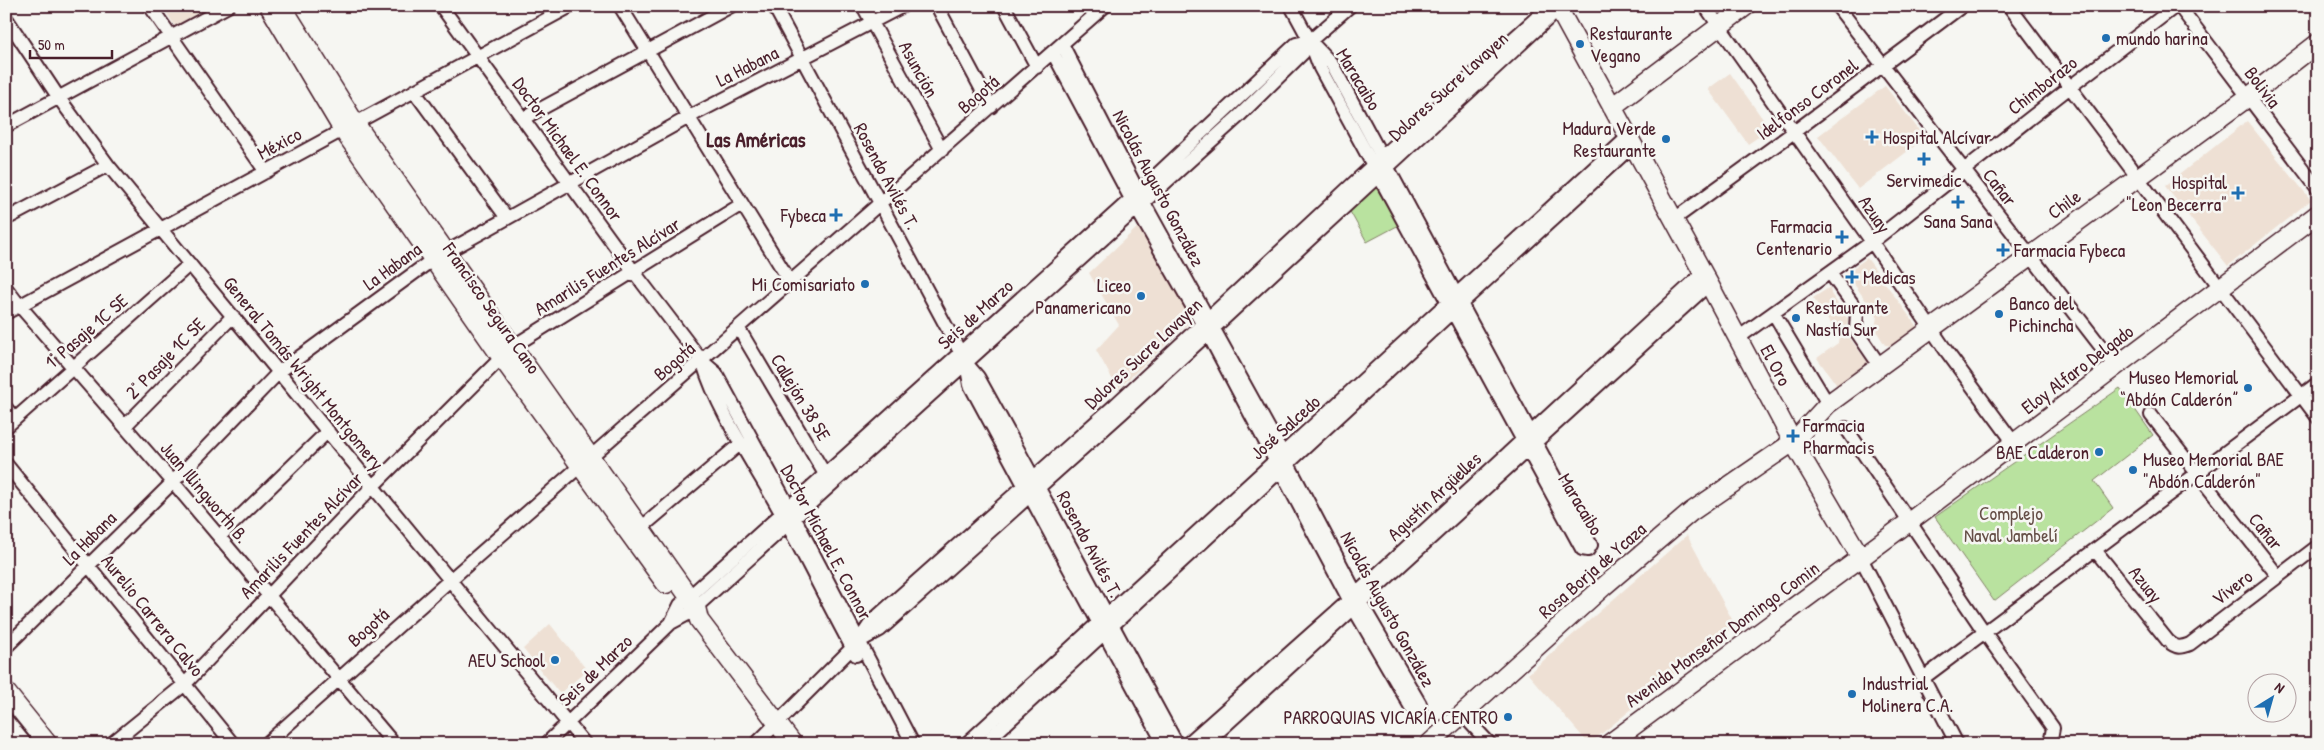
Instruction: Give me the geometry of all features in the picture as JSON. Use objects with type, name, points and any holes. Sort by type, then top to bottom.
[{"type":"main road","name":"Francisco Segura Cano","points":[[269,6],[349,126],[507,352],[691,609],[793,744]]},
{"type":"main road","name":"Francisco Segura Cano","points":[[282,6],[349,126]]},
{"type":"main road","points":[[1612,107],[1746,6]]},
{"type":"main road","name":"El Oro","points":[[1558,7],[1793,442],[1861,558]]},
{"type":"main road","name":"Chile","points":[[1793,442],[1828,404],[2247,98],[2318,43]]},
{"type":"main road","name":"Eloy Alfaro Delgado","points":[[1861,558],[2318,214]]},
{"type":"main road","name":"Rosa Borja de Ycaza","points":[[1429,744],[1603,587],[1691,512],[1793,442]]},
{"type":"main road","name":"Avenida Monseñor Domingo Comin","points":[[1609,744],[1861,558]]},
{"type":"main road","points":[[6,692],[48,744]]},
{"type":"main road","points":[[6,724],[22,744]]},
{"type":"street","points":[[150,6],[266,172]]},
{"type":"street","points":[[6,126],[228,6]]},
{"type":"street","name":"Doctor Michael E. Connor","points":[[441,6],[634,272],[702,361],[716,374],[855,645],[884,699],[913,744]]},
{"type":"street","name":"México","points":[[6,313],[571,6]]},
{"type":"street","points":[[620,6],[791,282]]},
{"type":"street","points":[[524,118],[731,6]]},
{"type":"street","name":"Rosendo Avilés T.","points":[[774,6],[963,358],[970,385],[1032,486],[1105,624],[1164,744]]},
{"type":"street","name":"Asunción","points":[[864,6],[942,150]]},
{"type":"street","name":"La Habana","points":[[6,647],[173,482],[279,372],[439,255],[689,117],[903,6]]},
{"type":"street","points":[[937,6],[991,107]]},
{"type":"street","points":[[1004,6],[1037,67]]},
{"type":"street","name":"Bogotá","points":[[266,744],[450,580],[586,463],[1105,6]]},
{"type":"street","name":"Maracaibo","points":[[1291,6],[1310,41],[1320,68],[1380,166],[1529,441],[1591,545],[1588,550],[1582,549],[1529,441]]},
{"type":"street","name":"Seis de Marzo","points":[[546,744],[671,623],[691,609],[828,479],[1235,112],[1296,44],[1310,41],[1350,6]]},
{"type":"street","name":"Azuay","points":[[1705,6],[2014,444]]},
{"type":"street","name":"Cañar","points":[[1837,6],[2116,366]]},
{"type":"street","name":"Idelfonso Coronel","points":[[1673,220],[1962,6]]},
{"type":"street","points":[[2009,6],[2318,418]]},
{"type":"street","name":"Chimborazo","points":[[1738,338],[1872,242],[2070,87],[2178,6]]},
{"type":"street","name":"Bolivia","points":[[2178,6],[2318,189]]},
{"type":"street","name":"Dolores Sucre Lavayen","points":[[756,744],[855,645],[872,621],[944,565],[1119,408],[1295,246],[1544,11],[1558,7]]},
{"type":"street","name":"General Tomás Wright Montgomery","points":[[8,24],[58,98],[108,165],[567,722],[576,738],[585,744]]},
{"type":"street","name":"Nicolás Augusto González","points":[[1058,48],[1138,200],[1282,463],[1412,709],[1418,712],[1421,707],[1420,704],[1355,601]]},
{"type":"street","points":[[414,91],[507,218]]},
{"type":"street","name":"José Salcedo","points":[[984,744],[1014,709],[1105,624],[1631,141]]},
{"type":"street","points":[[6,219],[108,165]]},
{"type":"street","name":"Amarilis Fuentes Alcívar","points":[[111,744],[185,684],[373,486],[507,352],[742,204]]},
{"type":"street","name":"1° Pasaje 1C SE","points":[[11,423],[190,264]]},
{"type":"street","points":[[1830,273],[1857,310],[1856,331],[1880,366]]},
{"type":"street","name":"Agustín Argüelles","points":[[1187,744],[1264,682],[1355,601],[1706,278]]},
{"type":"street","name":"Juan Illingworth B.","points":[[6,288],[340,678],[394,744]]},
{"type":"street","points":[[1774,314],[1828,404]]},
{"type":"street","name":"2° Pasaje 1C SE","points":[[125,426],[233,316]]},
{"type":"street","name":"Callejón 38 SE","points":[[739,328],[828,479]]},
{"type":"street","name":"Doctor Michael E. Connor","points":[[702,361],[708,378],[741,442],[788,516]]},
{"type":"street","points":[[1922,680],[2318,383]]},
{"type":"street","points":[[6,408],[11,423]]},
{"type":"street","name":"Cañar","points":[[2150,415],[2278,576]]},
{"type":"street","points":[[1846,428],[1985,633],[2053,728],[2050,744]]},
{"type":"street","points":[[219,537],[328,431]]},
{"type":"street","points":[[637,531],[741,442]]},
{"type":"street","name":"Aurelio Carrera Calvo","points":[[6,464],[233,744]]},
{"type":"street","name":"Vivero","points":[[2168,641],[2175,647],[2190,644],[2318,546]]},
{"type":"street","name":"Azuay","points":[[2095,550],[2168,641]]},
{"type":"street","name":"El Oro","points":[[1861,558],[1922,680],[1957,744]]},
{"type":"street","name":"Rosendo Avilés T.","points":[[1105,624],[1177,744]]},
{"type":"street","name":"Agustín Argüelles","points":[[1205,744],[1264,682]]},
{"type":"street","name":"Doctor Michael E. Connor","points":[[884,699],[903,744]]},
{"type":"street","name":"José Salcedo","points":[[966,744],[1014,709]]},
{"type":"street","points":[[576,738],[577,713]]},
{"type":"street","points":[[1462,714],[1490,744]]},
{"type":"shaded area","points":[[162,6],[209,6],[175,26]]},
{"type":"shaded area","points":[[1730,73],[1770,129],[1748,144],[1708,89]]},
{"type":"shaded area","name":"Hospital Alcívar","points":[[1885,86],[1925,138],[1858,189],[1818,136]]},
{"type":"shaded area","name":"Hospital \"Leon Becerra\"","points":[[2247,121],[2311,200],[2228,266],[2165,186]]},
{"type":"shaded area","name":"Liceo Panamericano","points":[[1140,225],[1193,319],[1118,389],[1096,350],[1119,325],[1089,273]]},
{"type":"shaded area","points":[[1867,258],[1920,331],[1898,346],[1885,345],[1875,329],[1877,316],[1846,273]]},
{"type":"shaded area","points":[[1830,287],[1831,294],[1848,319],[1846,333],[1872,368],[1841,391],[1817,358],[1838,343],[1839,335],[1813,298]]},
{"type":"shaded area","points":[[1687,535],[1735,625],[1589,744],[1528,674]]},
{"type":"shaded area","name":"AEU School","points":[[550,624],[587,670],[560,694],[523,649]]},
{"type":"green space","points":[[1375,186],[1399,225],[1367,242],[1348,208]]},
{"type":"green space","name":"Complejo Naval Jambelí","points":[[2120,388],[2153,435],[2094,481],[2113,508],[1994,601],[1935,517]]},
{"type":"place","name":"mundo harina","points":[[2106,38]]},
{"type":"place","name":"Restaurante Vegano","points":[[1580,44]]},
{"type":"place","name":"Hospital Alcívar","points":[[1872,137]]},
{"type":"place","name":"Madura Verde Restaurante","points":[[1666,139]]},
{"type":"place","name":"Servimedic","points":[[1924,159]]},
{"type":"place","name":"Hospital \"Leon Becerra\"","points":[[2238,193]]},
{"type":"place","name":"Sana Sana","points":[[1958,202]]},
{"type":"place","name":"Fybeca","points":[[836,215]]},
{"type":"place","name":"Farmacia Centenario","points":[[1842,237]]},
{"type":"place","name":"Farmacia Fybeca","points":[[2003,250]]},
{"type":"place","name":"Medicas","points":[[1852,277]]},
{"type":"place","name":"Mi Comisariato","points":[[865,284]]},
{"type":"place","name":"Liceo Panamericano","points":[[1141,296]]},
{"type":"place","name":"Banco del Pichincha","points":[[1999,314]]},
{"type":"place","name":"Restaurante Nastía Sur","points":[[1796,318]]},
{"type":"place","name":"Museo Memorial “Abdón Calderón”","points":[[2248,388]]},
{"type":"place","name":"Farmacia Pharmacis","points":[[1793,436]]},
{"type":"place","name":"BAE Calderon","points":[[2099,452]]},
{"type":"place","name":"Museo Memorial BAE \"Abdón Calderón\"","points":[[2133,470]]},
{"type":"place","name":"AEU School","points":[[555,660]]},
{"type":"place","name":"Industrial Molinera C.A.","points":[[1852,694]]},
{"type":"place","name":"PARROQUIAS VICARÍA CENTRO","points":[[1508,717]]},
{"type":"district","name":"Las Américas","points":[[756,140]]}]
